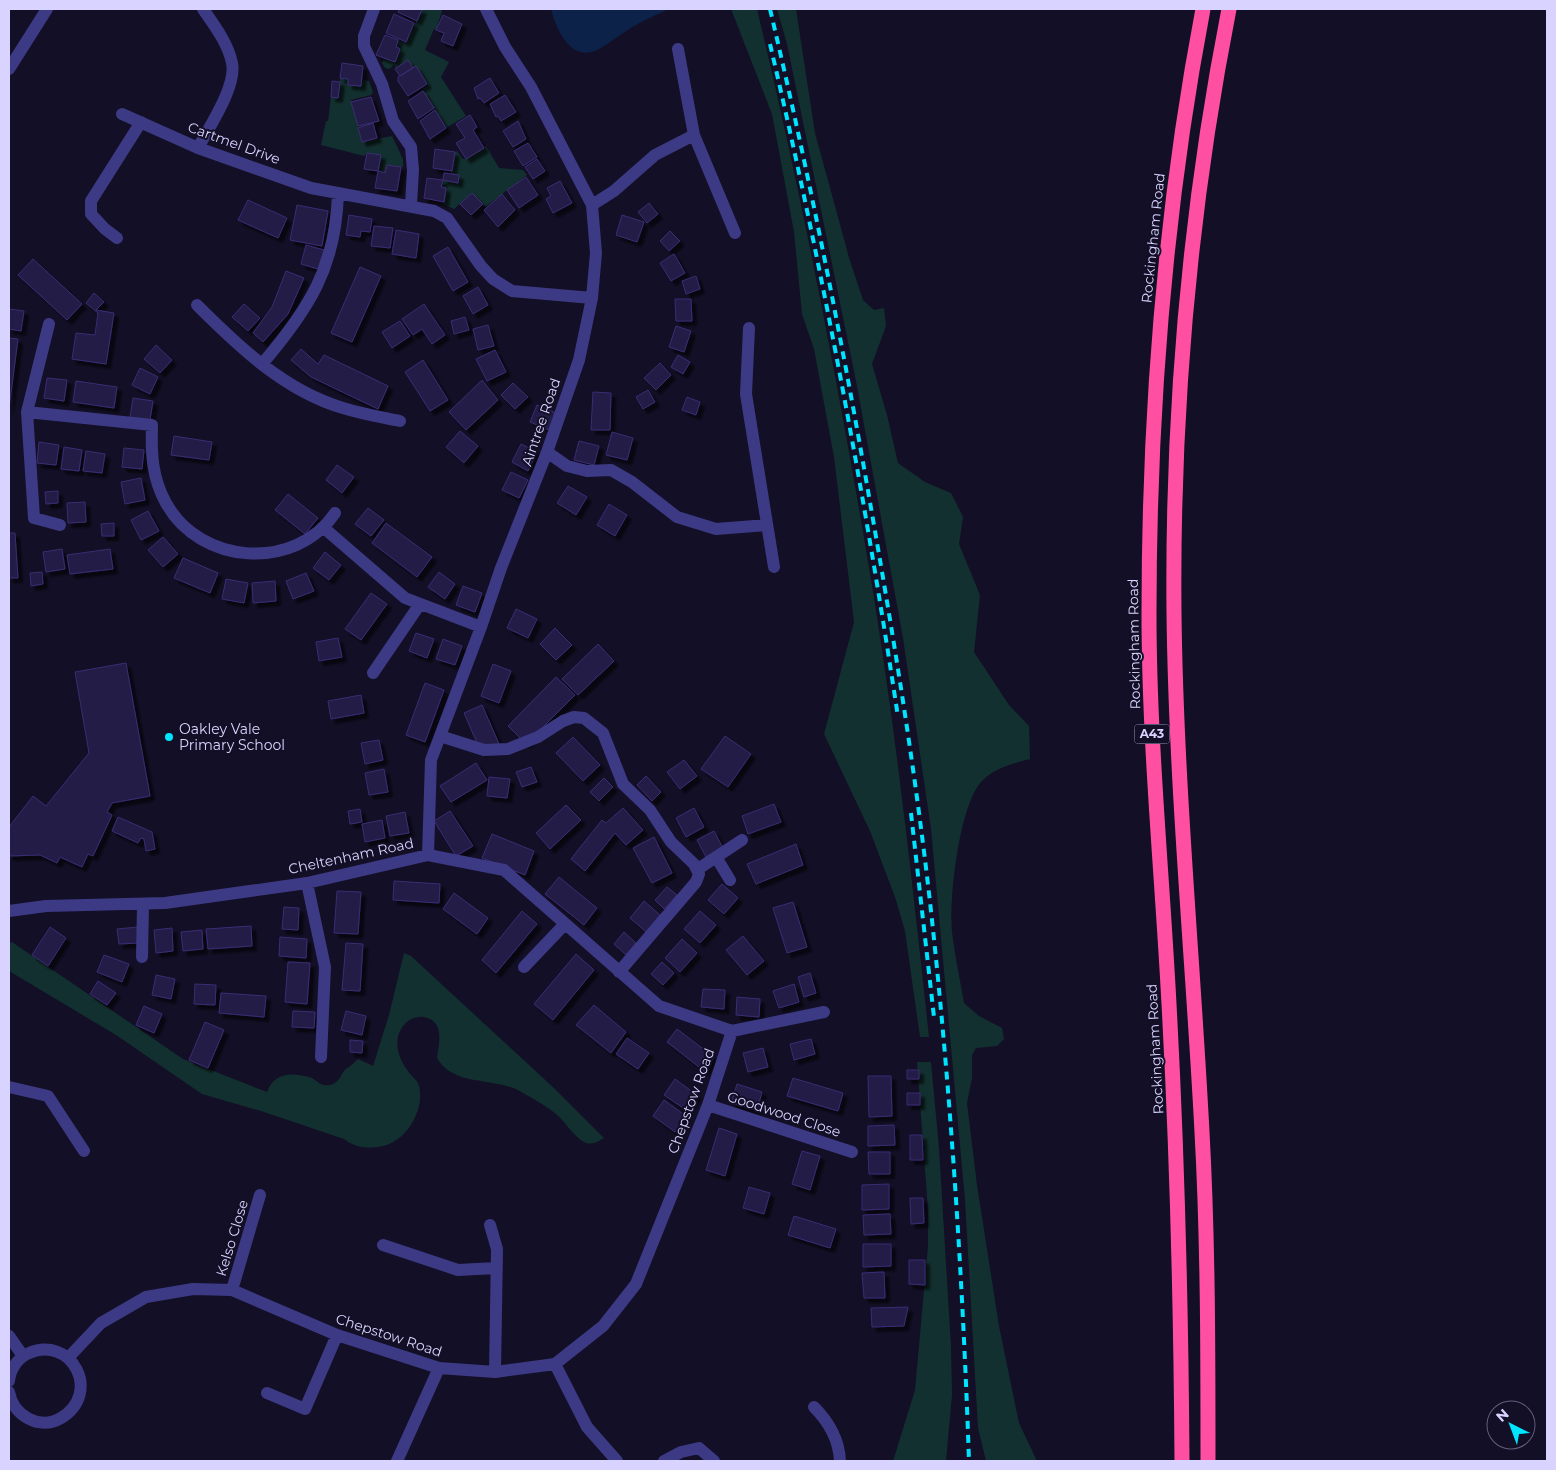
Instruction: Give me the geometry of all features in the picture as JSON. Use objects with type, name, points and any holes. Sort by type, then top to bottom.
[{"type":"highway","name":"Rockingham Road","points":[[1182,1461],[1177,1142],[1150,704],[1150,489],[1158,356],[1171,214],[1203,9]]},
{"type":"highway","name":"A43","points":[[1208,1460],[1203,1138],[1180,785],[1174,601],[1179,424],[1190,286],[1209,127],[1229,9]]},
{"type":"street","points":[[9,69],[47,9]]},
{"type":"street","points":[[198,148],[231,81],[232,64],[221,36],[203,9]]},
{"type":"street","points":[[374,9],[364,36],[364,46],[382,84],[393,121],[411,147],[414,170],[411,205]]},
{"type":"street","name":"Aintree Road","points":[[428,855],[431,760],[482,627],[501,568],[547,452],[579,360],[592,298],[596,246],[592,205],[531,86],[505,47],[486,9]]},
{"type":"street","points":[[678,49],[694,136],[735,233]]},
{"type":"street","name":"Cartmel Drive","points":[[122,114],[198,148],[312,188],[411,205],[434,211],[447,218],[481,266],[493,279],[512,291],[592,298]]},
{"type":"street","points":[[117,238],[105,229],[91,214],[91,200],[141,122]]},
{"type":"street","points":[[592,205],[614,191],[655,155],[694,136]]},
{"type":"street","points":[[262,364],[300,317],[322,277],[335,228],[338,192]]},
{"type":"street","points":[[197,305],[262,364],[286,383],[316,398],[343,408],[400,421]]},
{"type":"street","points":[[49,324],[27,412],[34,518],[60,525]]},
{"type":"street","points":[[748,328],[746,394],[774,567]]},
{"type":"street","points":[[27,412],[152,425],[153,463],[160,491],[172,512],[200,538],[224,549],[264,555],[287,549],[324,528],[335,513]]},
{"type":"street","points":[[547,452],[567,466],[586,471],[611,470],[632,482],[677,517],[716,529],[768,526]]},
{"type":"street","points":[[324,528],[405,598],[482,627]]},
{"type":"street","points":[[373,673],[420,604]]},
{"type":"street","points":[[440,736],[484,750],[508,749],[538,737],[564,721],[574,717],[584,718],[603,732],[623,784],[654,816],[671,842],[698,869]]},
{"type":"street","points":[[619,972],[696,882],[698,869],[742,840]]},
{"type":"street","name":"Cheltenham Road","points":[[9,911],[46,906],[143,905],[307,883],[428,855],[504,870],[564,925],[660,1006],[732,1030],[824,1012]]},
{"type":"street","points":[[716,857],[730,880]]},
{"type":"street","points":[[307,883],[325,967],[326,988],[321,1057]]},
{"type":"street","points":[[142,957],[143,905]]},
{"type":"street","points":[[524,967],[564,925]]},
{"type":"street","name":"Chepstow Road","points":[[68,1358],[101,1323],[146,1297],[193,1289],[232,1290],[337,1335],[439,1368],[495,1372],[555,1364],[603,1326],[636,1284],[708,1105],[732,1030]]},
{"type":"street","points":[[9,1087],[48,1096],[84,1151]]},
{"type":"street","name":"Goodwood Close","points":[[708,1105],[852,1152]]},
{"type":"street","name":"Kelso Close","points":[[232,1290],[260,1195]]},
{"type":"street","points":[[490,1225],[497,1249],[495,1372]]},
{"type":"street","points":[[383,1246],[458,1270],[496,1268]]},
{"type":"street","points":[[267,1393],[305,1408],[337,1335]]},
{"type":"street","points":[[9,1336],[24,1356]]},
{"type":"street","points":[[9,1381],[15,1364],[24,1356],[34,1351],[46,1349],[58,1352],[68,1358],[76,1368],[81,1380],[81,1393],[76,1405],[58,1420],[46,1422],[30,1419],[12,1412],[9,1392]]},
{"type":"street","points":[[555,1364],[587,1427],[617,1461]]},
{"type":"street","points":[[397,1461],[439,1368]]},
{"type":"street","points":[[814,1407],[824,1418],[839,1446],[840,1461]]},
{"type":"street","points":[[664,1461],[682,1452],[699,1448],[714,1461]]},
{"type":"green space","points":[[422,9],[441,9],[442,11],[436,30],[434,29],[425,50],[449,62],[441,77],[466,116],[446,128],[422,90],[428,85],[416,67],[413,68],[408,60],[396,68],[394,65],[389,69],[385,68],[382,63],[384,58],[395,62],[400,49],[396,47],[398,40],[405,43]]},
{"type":"green space","points":[[731,9],[757,9],[801,207],[841,405],[893,724],[929,1037],[920,1037],[905,931],[895,897],[870,831],[824,734],[854,622],[834,457],[814,349],[802,314],[794,232],[772,114]]},
{"type":"green space","points":[[777,9],[796,9],[815,133],[850,261],[863,300],[874,310],[884,308],[886,326],[872,364],[887,415],[898,463],[925,482],[951,493],[963,517],[959,544],[980,595],[974,652],[1009,705],[1029,726],[1030,759],[998,769],[987,776],[974,793],[967,810],[957,853],[951,917],[953,941],[964,1003],[979,1016],[1002,1028],[1004,1039],[997,1046],[976,1048],[972,1055],[972,1078],[967,1103],[977,1185],[999,1326],[1019,1423],[1037,1461],[986,1461],[978,1428],[965,1200],[931,829],[903,638],[856,381],[787,44]]},
{"type":"green space","points":[[340,78],[348,79],[348,85],[360,86],[362,80],[369,81],[373,92],[371,95],[351,100],[362,142],[392,136],[403,159],[403,167],[387,165],[385,173],[378,171],[380,155],[367,153],[364,156],[321,145],[326,121],[328,121],[331,97],[338,97]]},
{"type":"green space","points":[[486,146],[499,168],[523,170],[527,175],[485,207],[472,193],[454,209],[443,204],[446,188],[441,187],[443,180],[457,183],[451,174],[455,152],[457,151],[463,159],[466,159]]},
{"type":"green space","points":[[12,942],[183,1059],[267,1092],[274,1081],[284,1076],[302,1075],[312,1078],[323,1085],[330,1085],[336,1082],[344,1071],[358,1059],[373,1066],[389,1015],[404,953],[411,956],[555,1089],[604,1138],[593,1143],[586,1143],[577,1137],[560,1117],[523,1093],[513,1088],[454,1074],[437,1058],[439,1046],[438,1028],[431,1019],[421,1017],[413,1018],[404,1025],[400,1030],[397,1042],[404,1066],[419,1086],[420,1095],[417,1114],[407,1131],[392,1143],[373,1147],[357,1146],[344,1139],[264,1112],[202,1094],[116,1035],[9,971],[9,943]]},
{"type":"green space","points":[[917,1062],[931,1062],[939,1148],[951,1346],[952,1395],[946,1461],[893,1461],[915,1390],[928,1246],[928,1210]]},
{"type":"water","points":[[551,9],[669,9],[633,27],[599,49],[580,52],[566,42],[557,26]]},
{"type":"building","points":[[400,9],[422,9],[417,21],[398,12]]},
{"type":"building","points":[[394,14],[414,23],[406,42],[386,33]]},
{"type":"building","points":[[443,15],[462,24],[453,46],[441,41],[444,33],[436,30]]},
{"type":"building","points":[[385,35],[398,40],[396,47],[400,49],[395,62],[376,55]]},
{"type":"building","points":[[408,60],[413,68],[400,76],[395,69]]},
{"type":"building","points":[[342,63],[363,66],[361,86],[348,85],[348,79],[340,78]]},
{"type":"building","points":[[416,66],[427,84],[408,96],[398,81],[398,77]]},
{"type":"building","points":[[490,78],[499,93],[484,103],[480,98],[478,99],[474,88]]},
{"type":"building","points":[[332,81],[340,82],[338,98],[331,97]]},
{"type":"building","points":[[423,91],[434,108],[418,119],[408,101]]},
{"type":"building","points":[[505,95],[516,112],[501,121],[498,116],[496,117],[490,104]]},
{"type":"building","points":[[371,97],[379,121],[358,126],[351,102]]},
{"type":"building","points":[[435,110],[446,128],[430,139],[420,121]]},
{"type":"building","points":[[470,115],[477,127],[473,130],[484,148],[466,159],[456,143],[465,138],[456,124]]},
{"type":"building","points":[[518,121],[526,139],[513,147],[503,131]]},
{"type":"building","points":[[373,123],[377,138],[362,142],[358,128]]},
{"type":"building","points":[[528,143],[537,157],[523,166],[514,151]]},
{"type":"building","points":[[435,149],[455,152],[452,171],[433,168]]},
{"type":"building","points":[[367,153],[381,155],[378,171],[364,169]]},
{"type":"building","points":[[537,159],[545,171],[533,179],[525,167]]},
{"type":"building","points":[[387,165],[401,167],[397,191],[375,188],[378,171],[385,173]]},
{"type":"building","points":[[444,173],[459,175],[458,183],[443,180]]},
{"type":"building","points":[[526,177],[538,195],[519,208],[507,190]]},
{"type":"building","points":[[427,178],[443,180],[441,187],[446,188],[444,202],[424,198]]},
{"type":"building","points":[[560,181],[572,203],[553,213],[546,199],[551,196],[547,188]]},
{"type":"building","points":[[472,193],[483,204],[471,215],[460,204]]},
{"type":"building","points":[[502,194],[515,210],[498,227],[484,210]]},
{"type":"building","points":[[248,200],[287,218],[278,238],[238,220]]},
{"type":"building","points":[[649,203],[658,214],[647,223],[638,212]]},
{"type":"building","points":[[297,205],[328,211],[322,246],[290,240]]},
{"type":"building","points":[[349,215],[372,219],[370,232],[361,231],[360,237],[346,235]]},
{"type":"building","points":[[622,215],[644,222],[637,242],[616,235]]},
{"type":"building","points":[[374,226],[393,228],[390,248],[371,246]]},
{"type":"building","points":[[396,230],[419,234],[416,258],[392,254]]},
{"type":"building","points":[[670,231],[680,241],[669,251],[660,241]]},
{"type":"building","points":[[306,245],[324,250],[318,269],[301,264]]},
{"type":"building","points":[[448,247],[468,282],[453,291],[433,256]]},
{"type":"building","points":[[674,254],[685,273],[671,281],[660,263]]},
{"type":"building","points":[[33,259],[82,304],[67,320],[18,275]]},
{"type":"building","points":[[360,267],[381,276],[352,342],[331,333]]},
{"type":"building","points":[[286,271],[304,278],[288,314],[263,342],[253,333],[272,307]]},
{"type":"building","points":[[696,276],[700,289],[686,294],[682,281]]},
{"type":"building","points":[[478,287],[488,305],[473,314],[463,296]]},
{"type":"building","points":[[94,293],[104,302],[96,310],[114,313],[106,364],[72,359],[76,333],[95,335],[98,313],[86,303]]},
{"type":"building","points":[[675,299],[691,299],[692,321],[676,321]]},
{"type":"building","points":[[244,304],[260,318],[248,331],[232,317]]},
{"type":"building","points":[[424,304],[445,335],[432,344],[422,329],[413,335],[402,319]]},
{"type":"building","points":[[9,309],[24,311],[21,331],[9,329]]},
{"type":"building","points":[[465,317],[469,330],[454,334],[451,321]]},
{"type":"building","points":[[400,321],[410,336],[392,348],[382,332]]},
{"type":"building","points":[[488,325],[494,346],[478,350],[473,329]]},
{"type":"building","points":[[676,326],[691,331],[684,352],[669,347]]},
{"type":"building","points":[[9,338],[18,339],[9,408]]},
{"type":"building","points":[[156,345],[172,360],[160,373],[144,359]]},
{"type":"building","points":[[301,349],[318,364],[324,355],[388,386],[378,409],[311,377],[291,360]]},
{"type":"building","points":[[495,350],[506,372],[487,381],[476,359]]},
{"type":"building","points":[[678,355],[690,362],[683,374],[671,367]]},
{"type":"building","points":[[423,360],[448,400],[430,411],[405,372]]},
{"type":"building","points":[[660,363],[671,375],[656,390],[644,378]]},
{"type":"building","points":[[140,368],[158,377],[150,394],[132,385]]},
{"type":"building","points":[[47,378],[67,380],[64,401],[44,398]]},
{"type":"building","points":[[482,380],[498,400],[466,430],[449,412]]},
{"type":"building","points":[[76,381],[117,387],[114,408],[73,402]]},
{"type":"building","points":[[513,383],[528,397],[515,409],[501,395]]},
{"type":"building","points":[[648,390],[655,402],[643,409],[636,397]]},
{"type":"building","points":[[593,392],[611,393],[610,430],[591,430]]},
{"type":"building","points":[[687,397],[700,402],[696,415],[682,410]]},
{"type":"building","points":[[133,398],[153,401],[150,420],[130,417]]},
{"type":"building","points":[[537,405],[556,413],[549,430],[530,422]]},
{"type":"building","points":[[460,431],[478,446],[464,463],[446,447]]},
{"type":"building","points":[[612,432],[633,438],[627,460],[606,455]]},
{"type":"building","points":[[174,436],[212,442],[209,460],[171,455]]},
{"type":"building","points":[[579,441],[599,446],[594,465],[574,460]]},
{"type":"building","points":[[39,442],[59,445],[56,465],[37,463]]},
{"type":"building","points":[[521,444],[537,452],[528,471],[512,462]]},
{"type":"building","points":[[64,447],[82,450],[79,471],[61,469]]},
{"type":"building","points":[[124,448],[144,450],[142,469],[122,467]]},
{"type":"building","points":[[86,451],[105,454],[102,473],[83,471]]},
{"type":"building","points":[[337,465],[354,477],[342,493],[326,480]]},
{"type":"building","points":[[511,472],[528,480],[519,498],[502,490]]},
{"type":"building","points":[[141,478],[145,500],[125,504],[121,482]]},
{"type":"building","points":[[568,486],[587,497],[576,515],[557,503]]},
{"type":"building","points":[[58,491],[58,503],[46,504],[45,492]]},
{"type":"building","points":[[288,494],[318,518],[305,534],[275,510]]},
{"type":"building","points":[[85,502],[86,522],[68,523],[67,503]]},
{"type":"building","points":[[609,504],[627,515],[615,536],[597,525]]},
{"type":"building","points":[[368,508],[384,520],[371,536],[355,524]]},
{"type":"building","points":[[148,511],[159,531],[141,540],[131,520]]},
{"type":"building","points":[[114,523],[114,536],[102,536],[101,524]]},
{"type":"building","points":[[386,523],[432,557],[417,577],[372,543]]},
{"type":"building","points":[[9,533],[15,533],[18,578],[9,578]]},
{"type":"building","points":[[163,537],[178,554],[163,567],[148,550]]},
{"type":"building","points":[[62,549],[65,569],[46,572],[43,552]]},
{"type":"building","points":[[110,549],[113,569],[70,574],[67,555]]},
{"type":"building","points":[[325,552],[341,565],[329,580],[313,568]]},
{"type":"building","points":[[183,558],[218,573],[210,593],[174,578]]},
{"type":"building","points":[[42,572],[43,584],[31,586],[30,573]]},
{"type":"building","points":[[439,572],[455,584],[445,599],[428,587]]},
{"type":"building","points":[[306,573],[314,591],[293,599],[286,581]]},
{"type":"building","points":[[226,579],[248,583],[244,603],[222,599]]},
{"type":"building","points":[[275,581],[276,601],[253,603],[252,583]]},
{"type":"building","points":[[463,586],[482,593],[475,612],[456,605]]},
{"type":"building","points":[[371,593],[387,604],[361,640],[345,629]]},
{"type":"building","points":[[516,609],[537,619],[528,638],[507,628]]},
{"type":"building","points":[[555,628],[572,645],[556,660],[540,644]]},
{"type":"building","points":[[416,633],[434,639],[427,658],[409,651]]},
{"type":"building","points":[[338,638],[342,657],[319,661],[316,642]]},
{"type":"building","points":[[443,639],[462,646],[455,665],[436,659]]},
{"type":"building","points":[[598,644],[614,661],[578,695],[562,679]]},
{"type":"building","points":[[126,663],[150,796],[112,803],[107,812],[112,815],[93,856],[88,854],[82,867],[60,857],[57,863],[40,855],[9,856],[9,827],[33,796],[46,806],[89,753],[75,672]]},
{"type":"building","points":[[493,664],[511,671],[499,703],[481,696]]},
{"type":"building","points":[[556,677],[575,695],[526,744],[508,726]]},
{"type":"building","points":[[425,683],[444,690],[425,742],[406,735]]},
{"type":"building","points":[[361,695],[364,713],[331,719],[328,701]]},
{"type":"building","points":[[482,705],[499,744],[481,752],[464,713]]},
{"type":"building","points":[[725,736],[751,754],[728,787],[701,769]]},
{"type":"building","points":[[573,737],[600,765],[583,781],[556,753]]},
{"type":"building","points":[[379,740],[383,760],[365,764],[361,743]]},
{"type":"building","points":[[684,760],[697,776],[680,789],[667,772]]},
{"type":"building","points":[[476,763],[487,780],[451,802],[440,786]]},
{"type":"building","points":[[531,767],[537,782],[522,787],[516,772]]},
{"type":"building","points":[[384,769],[388,792],[369,795],[365,773]]},
{"type":"building","points":[[646,776],[661,792],[652,801],[637,785]]},
{"type":"building","points":[[489,777],[510,779],[507,798],[487,796]]},
{"type":"building","points":[[604,778],[613,787],[599,801],[590,792]]},
{"type":"building","points":[[774,804],[781,822],[748,834],[742,816]]},
{"type":"building","points":[[566,805],[581,820],[550,849],[536,833]]},
{"type":"building","points":[[623,808],[643,830],[626,845],[615,833],[585,871],[571,859],[602,820],[606,823]]},
{"type":"building","points":[[694,808],[704,827],[686,837],[676,818]]},
{"type":"building","points":[[360,809],[362,822],[350,824],[348,811]]},
{"type":"building","points":[[450,811],[473,846],[456,856],[434,821]]},
{"type":"building","points":[[405,812],[409,833],[390,836],[386,816]]},
{"type":"building","points":[[118,817],[152,832],[155,849],[146,851],[144,839],[141,838],[138,843],[112,831]]},
{"type":"building","points":[[382,820],[385,838],[365,842],[362,824]]},
{"type":"building","points":[[714,831],[723,848],[706,857],[697,840]]},
{"type":"building","points":[[492,834],[534,851],[525,875],[482,858]]},
{"type":"building","points":[[654,837],[672,873],[652,883],[633,848]]},
{"type":"building","points":[[796,844],[803,865],[756,884],[747,864]]},
{"type":"building","points":[[559,877],[597,908],[584,925],[545,894]]},
{"type":"building","points":[[394,881],[440,884],[439,903],[393,900]]},
{"type":"building","points":[[722,884],[738,898],[724,914],[708,900]]},
{"type":"building","points":[[667,887],[677,895],[664,909],[655,900]]},
{"type":"building","points":[[337,891],[361,892],[358,934],[334,933]]},
{"type":"building","points":[[454,893],[488,918],[477,934],[443,909]]},
{"type":"building","points":[[644,901],[660,915],[646,932],[630,918]]},
{"type":"building","points":[[793,902],[807,947],[787,953],[773,908]]},
{"type":"building","points":[[284,907],[299,908],[298,930],[282,929]]},
{"type":"building","points":[[522,911],[537,924],[496,973],[482,960]]},
{"type":"building","points":[[700,911],[716,925],[700,943],[684,929]]},
{"type":"building","points":[[251,926],[252,946],[208,949],[206,929]]},
{"type":"building","points":[[50,927],[66,938],[48,966],[32,955]]},
{"type":"building","points":[[138,927],[139,943],[119,944],[117,929]]},
{"type":"building","points":[[172,928],[173,951],[156,953],[154,930]]},
{"type":"building","points":[[202,930],[203,949],[183,951],[181,932]]},
{"type":"building","points":[[624,932],[636,943],[626,955],[614,944]]},
{"type":"building","points":[[743,936],[764,961],[747,975],[726,950]]},
{"type":"building","points":[[280,937],[307,939],[306,958],[279,956]]},
{"type":"building","points":[[682,939],[697,953],[680,972],[665,958]]},
{"type":"building","points":[[346,943],[363,944],[360,991],[342,990]]},
{"type":"building","points":[[576,954],[594,970],[553,1020],[534,1004]]},
{"type":"building","points":[[104,955],[129,964],[122,982],[97,972]]},
{"type":"building","points":[[288,962],[310,963],[307,1004],[285,1002]]},
{"type":"building","points":[[662,962],[674,973],[663,985],[651,974]]},
{"type":"building","points":[[810,973],[816,993],[804,997],[798,977]]},
{"type":"building","points":[[156,975],[175,979],[171,999],[152,995]]},
{"type":"building","points":[[98,981],[116,993],[107,1005],[90,994]]},
{"type":"building","points":[[195,984],[216,985],[215,1005],[194,1004]]},
{"type":"building","points":[[794,984],[799,1002],[779,1008],[773,991]]},
{"type":"building","points":[[703,989],[725,990],[724,1009],[701,1007]]},
{"type":"building","points":[[221,993],[266,996],[264,1017],[219,1013]]},
{"type":"building","points":[[737,997],[760,999],[759,1017],[736,1015]]},
{"type":"building","points":[[594,1005],[626,1032],[611,1053],[576,1025]]},
{"type":"building","points":[[144,1006],[162,1014],[154,1033],[136,1025]]},
{"type":"building","points":[[293,1011],[315,1012],[314,1028],[292,1027]]},
{"type":"building","points":[[346,1011],[366,1016],[362,1035],[341,1030]]},
{"type":"building","points":[[205,1022],[224,1030],[208,1068],[189,1060]]},
{"type":"building","points":[[677,1029],[714,1057],[704,1071],[667,1042]]},
{"type":"building","points":[[627,1038],[649,1053],[638,1069],[616,1054]]},
{"type":"building","points":[[811,1039],[815,1054],[794,1060],[790,1044]]},
{"type":"building","points":[[350,1040],[363,1041],[362,1053],[350,1052]]},
{"type":"building","points":[[763,1048],[768,1067],[748,1072],[743,1053]]},
{"type":"building","points":[[907,1070],[919,1070],[919,1079],[907,1079]]},
{"type":"building","points":[[868,1076],[891,1076],[892,1116],[869,1117]]},
{"type":"building","points":[[793,1078],[843,1093],[838,1111],[787,1096]]},
{"type":"building","points":[[675,1079],[697,1095],[686,1110],[664,1095]]},
{"type":"building","points":[[737,1084],[762,1092],[757,1110],[731,1103]]},
{"type":"building","points":[[907,1093],[920,1093],[920,1105],[907,1105]]},
{"type":"building","points":[[664,1100],[686,1116],[675,1132],[653,1116]]},
{"type":"building","points":[[894,1125],[895,1145],[868,1146],[868,1126]]},
{"type":"building","points":[[719,1128],[737,1134],[725,1176],[706,1170]]},
{"type":"building","points":[[910,1135],[922,1135],[923,1160],[910,1160]]},
{"type":"building","points":[[802,1151],[820,1156],[810,1190],[792,1184]]},
{"type":"building","points":[[868,1152],[890,1152],[890,1174],[869,1174]]},
{"type":"building","points":[[889,1184],[889,1209],[862,1210],[862,1185]]},
{"type":"building","points":[[749,1187],[770,1193],[764,1214],[743,1208]]},
{"type":"building","points":[[910,1198],[923,1198],[924,1223],[911,1224]]},
{"type":"building","points":[[890,1214],[891,1234],[864,1235],[863,1215]]},
{"type":"building","points":[[794,1216],[836,1229],[830,1248],[788,1235]]},
{"type":"building","points":[[863,1244],[891,1244],[891,1266],[863,1267]]},
{"type":"building","points":[[909,1260],[925,1260],[925,1285],[909,1284]]},
{"type":"building","points":[[884,1272],[885,1298],[864,1298],[862,1273]]},
{"type":"building","points":[[908,1307],[904,1326],[872,1327],[871,1308]]},
{"type":"railway","points":[[770,9],[824,257],[848,382],[889,615],[914,777],[934,939],[946,1069],[964,1330],[969,1461]]},
{"type":"railway","points":[[770,44],[807,211],[841,379],[898,717]]},
{"type":"railway","points":[[911,813],[934,1017]]},
{"type":"place","name":"Oakley Vale Primary School","points":[[169,737]]}]
